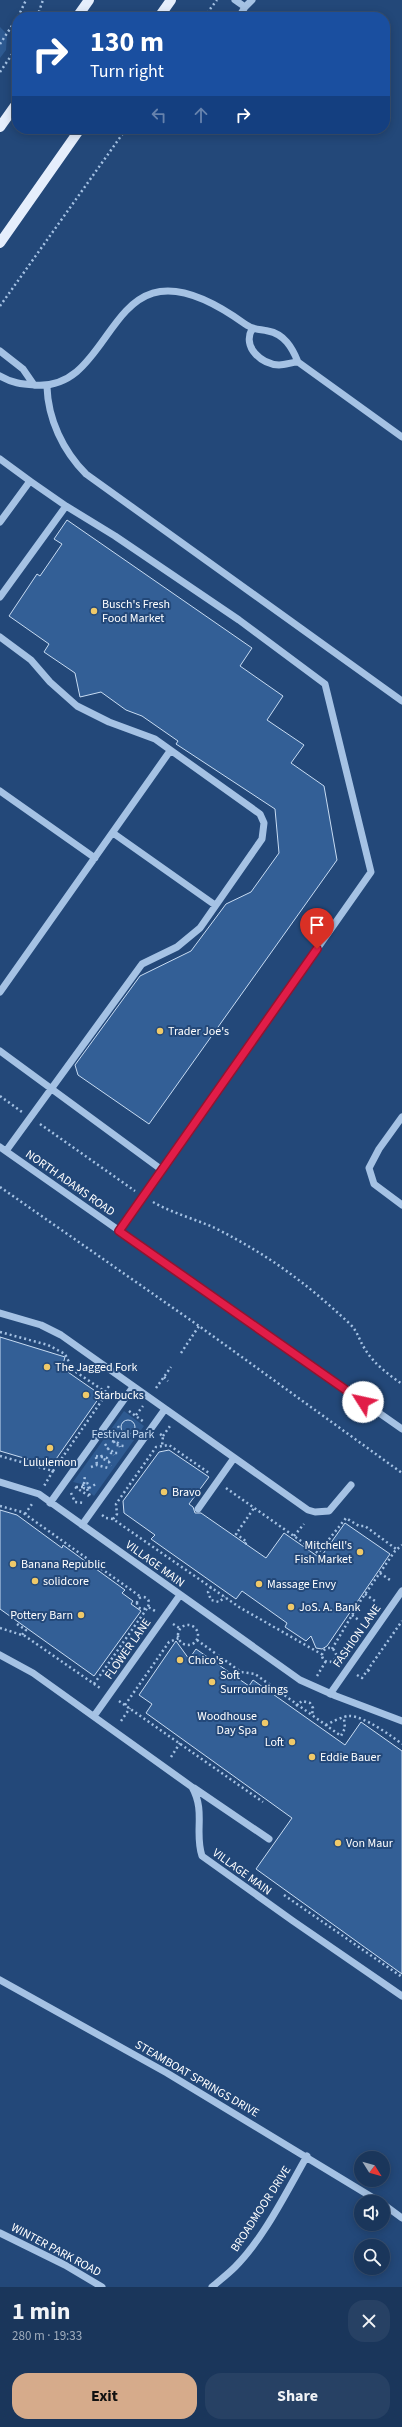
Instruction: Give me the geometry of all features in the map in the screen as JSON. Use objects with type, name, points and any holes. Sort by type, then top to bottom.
[{"type":"main road","points":[[81,12],[89,0]]},
{"type":"main road","points":[[163,12],[171,0]]},
{"type":"main road","points":[[0,127],[12,110]]},
{"type":"main road","points":[[0,243],[76,134]]},
{"type":"street","points":[[235,0],[245,7]]},
{"type":"street","points":[[242,12],[252,0]]},
{"type":"street","points":[[0,376],[21,385],[48,387],[79,370],[131,307],[144,297],[160,291],[186,291],[198,295],[228,312],[252,329],[267,330],[281,336],[294,350],[298,362],[402,437]]},
{"type":"street","points":[[252,329],[249,335],[251,348],[259,358],[278,365],[298,362]]},
{"type":"street","points":[[0,351],[23,369],[34,385]]},
{"type":"street","points":[[48,387],[48,403],[62,444],[76,464],[86,474],[402,701]]},
{"type":"street","points":[[0,459],[66,506],[115,536],[239,620],[324,684],[371,872],[119,1231]]},
{"type":"street","points":[[0,522],[30,481]]},
{"type":"street","points":[[0,597],[66,506]]},
{"type":"street","points":[[0,638],[31,660],[50,682],[77,706],[110,722],[155,740],[260,814],[264,823],[262,838],[200,928],[177,947],[142,964],[30,1117],[3,1149]]},
{"type":"street","points":[[0,992],[170,751]]},
{"type":"street","points":[[0,791],[95,858]]},
{"type":"street","points":[[113,833],[216,905]]},
{"type":"street","points":[[0,1051],[162,1170]]},
{"type":"street","points":[[402,1117],[378,1149],[369,1168],[374,1184],[402,1205]]},
{"type":"street","name":"NORTH ADAMS ROAD","points":[[3,1149],[402,1429]]},
{"type":"street","points":[[0,1313],[41,1325],[61,1335],[298,1504],[315,1512],[329,1511],[334,1507],[351,1485]]},
{"type":"street","points":[[50,1503],[133,1387]]},
{"type":"street","points":[[82,1525],[165,1409]]},
{"type":"street","points":[[198,1509],[234,1458]]},
{"type":"street","name":"VILLAGE MAIN","points":[[0,1482],[33,1491],[300,1680],[330,1694],[402,1721]]},
{"type":"street","name":"FASHION LANE","points":[[330,1694],[402,1592]]},
{"type":"street","name":"FLOWER LANE","points":[[94,1716],[180,1595]]},
{"type":"street","points":[[0,1655],[24,1666],[192,1787],[269,1839]]},
{"type":"street","name":"VILLAGE MAIN","points":[[192,1787],[201,1812],[199,1841],[202,1856],[402,1996]]},
{"type":"street","name":"STEAMBOAT SPRINGS DRIVE","points":[[0,1980],[167,2073],[307,2156],[369,2195]]},
{"type":"street","name":"BROADMOOR DRIVE","points":[[212,2287],[236,2266],[246,2254],[275,2212],[307,2156]]},
{"type":"street","points":[[390,2209],[402,2218]]},
{"type":"street","name":"WINTER PARK ROAD","points":[[0,2233],[65,2265],[102,2287]]},
{"type":"path","points":[[20,12],[26,0]]},
{"type":"path","points":[[39,12],[43,0]]},
{"type":"path","points":[[208,12],[217,0]]},
{"type":"path","points":[[0,44],[12,26]]},
{"type":"path","points":[[0,72],[12,54]]},
{"type":"path","points":[[0,306],[122,134]]},
{"type":"path","points":[[0,1096],[155,1204],[214,1228],[242,1242],[296,1276],[357,1331],[365,1350],[390,1375],[402,1384]]},
{"type":"path","points":[[0,1187],[199,1326],[402,1473]]},
{"type":"path","points":[[181,1353],[199,1326]]},
{"type":"path","points":[[0,1332],[48,1345],[65,1354],[73,1370],[116,1399]]},
{"type":"path","points":[[155,1389],[171,1367]]},
{"type":"path","points":[[164,1378],[168,1381]]},
{"type":"path","points":[[44,1486],[106,1393],[108,1386]]},
{"type":"path","points":[[136,1415],[143,1406]]},
{"type":"path","points":[[125,1408],[146,1423]]},
{"type":"path","points":[[118,1426],[118,1433],[125,1439],[132,1436]]},
{"type":"path","points":[[162,1446],[163,1436],[170,1426]]},
{"type":"path","points":[[157,1432],[163,1436]]},
{"type":"path","points":[[110,1437],[112,1441]]},
{"type":"path","points":[[108,1440],[120,1446],[125,1446]]},
{"type":"path","points":[[96,1456],[102,1456],[109,1461],[115,1460],[114,1454],[105,1444]]},
{"type":"path","points":[[113,1519],[117,1514],[116,1504],[156,1447],[169,1445],[209,1473]]},
{"type":"path","points":[[114,1454],[120,1452],[120,1446]]},
{"type":"path","points":[[102,1456],[101,1450],[107,1448]]},
{"type":"path","points":[[0,1456],[53,1471]]},
{"type":"path","points":[[97,1465],[103,1468],[110,1467],[109,1461]]},
{"type":"path","points":[[75,1487],[83,1487],[87,1484],[89,1486],[87,1489],[92,1500]]},
{"type":"path","points":[[71,1485],[90,1496]]},
{"type":"path","points":[[83,1487],[87,1489]]},
{"type":"path","points":[[224,1487],[318,1553],[346,1518],[359,1526],[365,1526],[396,1549]]},
{"type":"path","points":[[72,1491],[72,1497],[78,1503],[84,1503],[90,1496]]},
{"type":"path","points":[[25,1514],[32,1504]]},
{"type":"path","points":[[0,1506],[25,1514],[140,1597],[148,1599],[148,1607],[94,1684]]},
{"type":"path","points":[[246,1544],[247,1542],[236,1534],[254,1508]]},
{"type":"path","points":[[99,1510],[106,1518],[113,1519],[225,1597],[323,1655],[326,1661]]},
{"type":"path","points":[[294,1536],[304,1524]]},
{"type":"path","points":[[332,1649],[365,1594],[396,1549],[402,1545]]},
{"type":"path","points":[[380,1572],[390,1580]]},
{"type":"path","points":[[211,1587],[208,1592],[211,1600],[219,1602],[225,1597]]},
{"type":"path","points":[[365,1594],[375,1601]]},
{"type":"path","points":[[140,1597],[137,1602],[137,1606],[142,1609],[148,1607],[155,1611]]},
{"type":"path","points":[[352,1615],[360,1621]]},
{"type":"path","points":[[194,1628],[198,1622]]},
{"type":"path","points":[[357,1675],[362,1678],[402,1622]]},
{"type":"path","points":[[17,1624],[26,1630],[22,1635]]},
{"type":"path","points":[[173,1624],[181,1629]]},
{"type":"path","points":[[181,1629],[189,1626],[194,1628],[198,1634],[197,1640]]},
{"type":"path","points":[[0,1628],[22,1635],[101,1688]]},
{"type":"path","points":[[181,1629],[179,1638],[182,1643],[188,1645],[197,1640]]},
{"type":"path","points":[[125,1705],[169,1642],[179,1638]]},
{"type":"path","points":[[197,1640],[242,1672],[255,1674],[296,1706],[312,1715],[341,1736],[345,1728],[344,1719]]},
{"type":"path","points":[[323,1655],[327,1649],[332,1649]]},
{"type":"path","points":[[332,1649],[336,1653],[335,1658]]},
{"type":"path","points":[[326,1661],[332,1661],[335,1658]]},
{"type":"path","points":[[335,1658],[340,1662]]},
{"type":"path","points":[[317,1676],[326,1661]]},
{"type":"path","points":[[368,1670],[371,1673]]},
{"type":"path","points":[[308,1702],[310,1697]]},
{"type":"path","points":[[118,1700],[263,1802]]},
{"type":"path","points":[[296,1706],[302,1701],[308,1702],[314,1708],[312,1715]]},
{"type":"path","points":[[121,1721],[130,1708]]},
{"type":"path","points":[[325,1725],[350,1716],[359,1718],[391,1735],[402,1744]]},
{"type":"path","points":[[170,1757],[180,1743]]},
{"type":"path","points":[[284,1895],[402,1977]]},
{"type":"green space","points":[[0,27],[7,34],[6,50],[0,58]]},
{"type":"green space","name":"Festival Park","points":[[124,1411],[144,1426],[94,1496],[81,1484],[73,1482]]},
{"type":"building","points":[[67,520],[252,648],[240,666],[283,696],[267,720],[304,745],[291,763],[324,786],[337,860],[149,1124],[78,1075],[75,1065],[140,976],[191,951],[226,904],[251,892],[279,853],[275,809],[176,744],[178,741],[142,716],[126,710],[101,692],[80,697],[75,673],[44,652],[49,644],[9,616],[37,574],[40,576],[62,544],[54,539]]},
{"type":"building","points":[[0,1337],[65,1357],[62,1368],[101,1395],[54,1462],[34,1461],[0,1451]]},
{"type":"building","points":[[125,1420],[131,1420],[135,1424],[135,1430],[131,1434],[125,1434],[121,1430],[121,1424]]},
{"type":"building","points":[[169,1450],[209,1477],[189,1504],[193,1507],[195,1513],[201,1513],[266,1558],[284,1533],[320,1558],[345,1523],[390,1554],[327,1646],[322,1649],[316,1648],[311,1636],[306,1641],[285,1627],[287,1623],[242,1591],[236,1599],[151,1539],[155,1535],[124,1513],[123,1501],[159,1452]]},
{"type":"building","points":[[0,1510],[17,1515],[62,1548],[63,1545],[125,1590],[122,1593],[133,1601],[131,1604],[141,1611],[94,1676],[0,1609]]},
{"type":"building","points":[[176,1641],[189,1659],[196,1649],[249,1686],[253,1680],[345,1745],[361,1722],[402,1751],[402,1974],[256,1869],[292,1818],[146,1713],[152,1704],[139,1695]]},
{"type":"place","name":"Busch's Fresh Food Market","points":[[94,611]]},
{"type":"place","name":"Trader Joe's","points":[[160,1031]]},
{"type":"place","name":"The Jagged Fork","points":[[47,1367]]},
{"type":"place","name":"Starbucks","points":[[86,1395]]},
{"type":"place","name":"Lululemon","points":[[50,1448]]},
{"type":"place","name":"Bravo","points":[[164,1492]]},
{"type":"place","name":"Mitchell's Fish Market","points":[[360,1552]]},
{"type":"place","name":"Banana Republic","points":[[13,1564]]},
{"type":"place","name":"solidcore","points":[[35,1581]]},
{"type":"place","name":"Massage Envy","points":[[259,1584]]},
{"type":"place","name":"JoS. A. Bank","points":[[291,1607]]},
{"type":"place","name":"Pottery Barn","points":[[81,1615]]},
{"type":"place","name":"Chico's","points":[[180,1660]]},
{"type":"place","name":"Soft Surroundings","points":[[212,1682]]},
{"type":"place","name":"Woodhouse Day Spa","points":[[265,1723]]},
{"type":"place","name":"Loft","points":[[292,1742]]},
{"type":"place","name":"Eddie Bauer","points":[[312,1757]]},
{"type":"place","name":"Von Maur","points":[[338,1843]]},
{"type":"route","points":[[317,949],[119,1231],[363,1402]]}]
